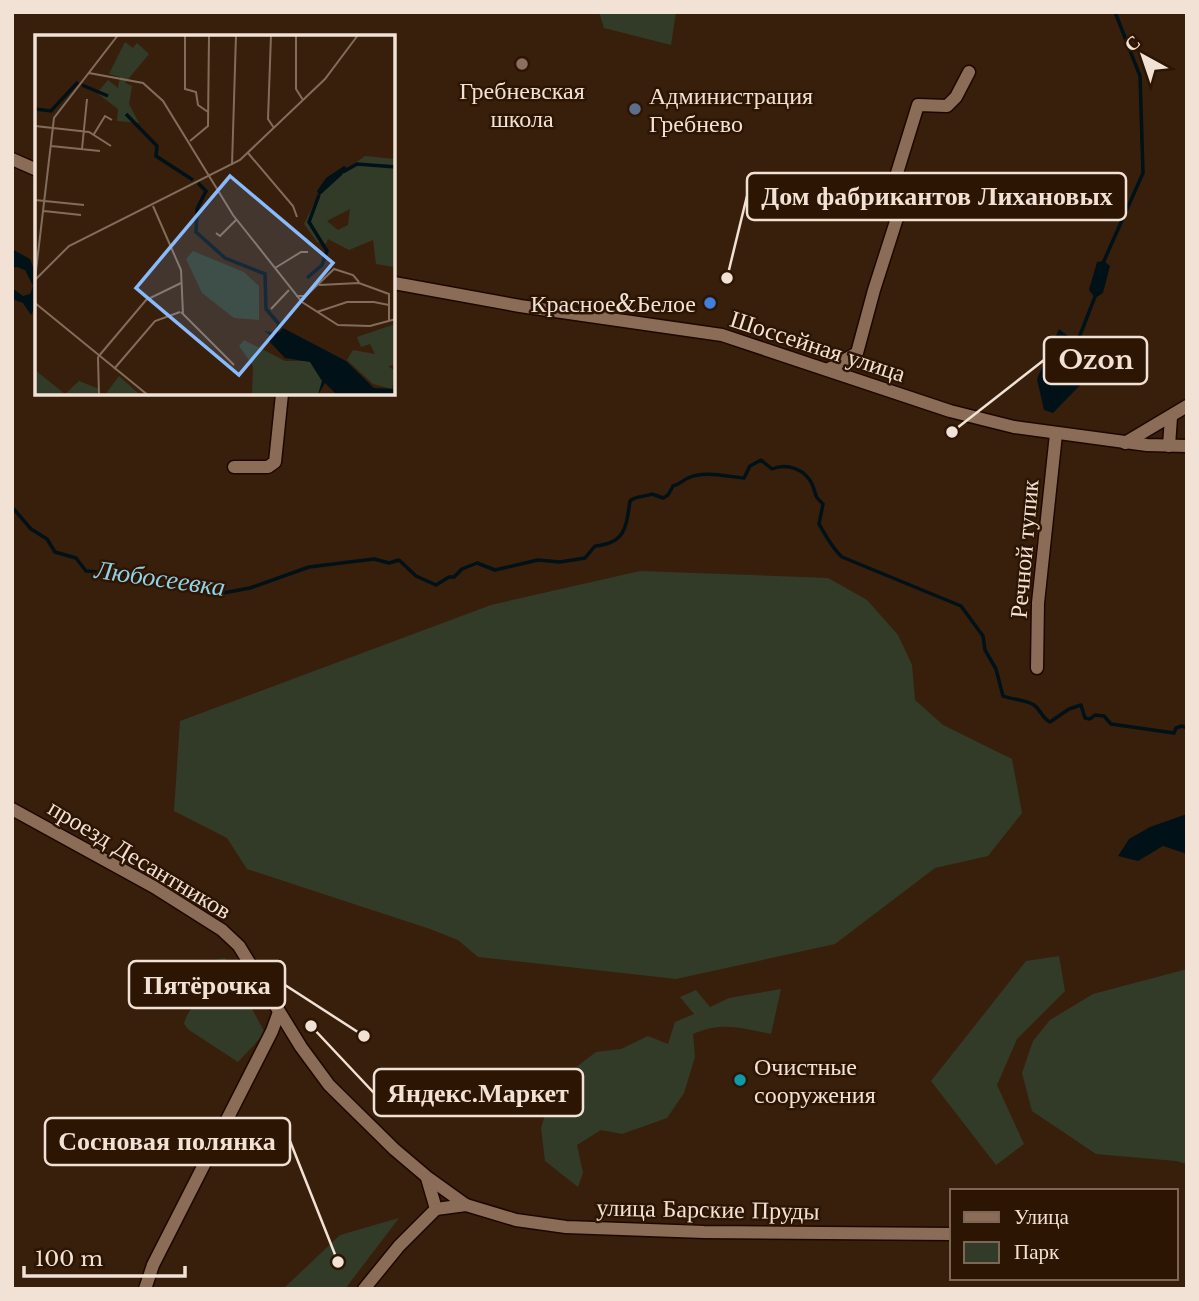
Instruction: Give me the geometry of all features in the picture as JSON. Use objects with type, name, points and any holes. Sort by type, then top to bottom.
[{"type":"street","points":[[829,369],[857,353],[898,215],[897,173],[918,105],[947,106],[956,97],[969,72]]},
{"type":"street","points":[[12,159],[35,169]]},
{"type":"street","name":"Шоссейная улица","points":[[396,283],[520,306],[722,335],[950,411],[1014,427],[1125,443],[1187,446]]},
{"type":"street","points":[[234,467],[268,467],[275,462],[282,396]]},
{"type":"street","points":[[1125,443],[1187,407]]},
{"type":"street","points":[[1169,446],[1171,417]]},
{"type":"street","name":"Речной тупик","points":[[1037,668],[1038,603],[1056,434]]},
{"type":"street","name":"проезд Десантников","points":[[12,809],[154,887],[222,930],[239,946],[279,1012],[329,1085],[385,1141],[427,1177],[466,1205]]},
{"type":"street","points":[[145,1289],[153,1265],[195,1186],[279,1012]]},
{"type":"street","points":[[427,1177],[436,1209]]},
{"type":"street","points":[[365,1289],[399,1245],[436,1209],[466,1205]]},
{"type":"street","name":"улица Барские Пруды","points":[[466,1205],[516,1220],[566,1227],[704,1232],[950,1234]]},
{"type":"green space","points":[[599,12],[676,12],[671,45],[604,28]]},
{"type":"green space","points":[[640,571],[828,578],[867,600],[898,635],[912,665],[915,700],[943,725],[1012,759],[1022,813],[988,856],[935,868],[835,944],[676,979],[478,957],[458,940],[430,929],[247,869],[227,838],[174,811],[180,721],[491,605]]},
{"type":"green space","points":[[1059,956],[1065,991],[1017,1039],[997,1085],[1024,1144],[996,1165],[931,1081],[1026,961]]},
{"type":"green space","points":[[225,958],[265,1033],[238,1062],[184,1024],[194,1003],[187,989],[189,976],[200,963]]},
{"type":"green space","points":[[1187,969],[1187,1164],[1096,1154],[1032,1111],[1022,1073],[1033,1041],[1050,1020],[1093,994]]},
{"type":"green space","points":[[781,989],[771,1034],[722,1027],[693,1034],[695,1057],[684,1093],[667,1118],[622,1134],[601,1130],[577,1145],[583,1173],[578,1187],[545,1161],[541,1128],[554,1084],[596,1052],[621,1049],[648,1036],[668,1044],[675,1022],[694,1014],[680,997],[696,990],[710,1007],[729,998]]},
{"type":"green space","points":[[399,1218],[345,1289],[283,1289],[340,1235]]},
{"type":"shaded area","points":[[12,249],[30,259],[35,272],[35,308],[31,315],[23,303],[12,299],[12,288],[23,296],[30,294],[33,286],[25,270],[12,268]]},
{"type":"shaded area","points":[[1104,261],[1110,266],[1103,293],[1095,298],[1089,290],[1097,262]]},
{"type":"shaded area","points":[[1059,329],[1090,353],[1086,379],[1053,413],[1044,410],[1037,379]]},
{"type":"shaded area","points":[[1187,814],[1187,854],[1163,846],[1138,861],[1118,856],[1129,839],[1150,827]]},
{"type":"waterway","points":[[1103,263],[1143,173],[1140,76],[1115,12]]},
{"type":"waterway","points":[[1077,343],[1096,294]]},
{"type":"waterway","name":"Любосеевка","points":[[12,507],[31,529],[47,539],[55,552],[76,558],[86,571],[166,578],[223,593],[250,588],[309,567],[374,559],[389,563],[399,560],[416,576],[436,585],[477,563],[495,570],[538,560],[560,562],[585,558],[595,546],[613,541],[623,532],[632,499],[652,494],[663,498],[673,486],[694,476],[709,474],[744,478],[750,466],[761,460],[772,469],[784,467],[805,474],[816,497],[823,504],[819,524],[842,557],[961,606],[983,636],[985,650],[996,669],[1003,696],[1034,705],[1050,722],[1069,709],[1081,705],[1085,718],[1104,716],[1111,724],[1174,733],[1176,728],[1187,728]]},
{"type":"place","name":"Гребневская школа","points":[[522,64]]},
{"type":"place","name":"Администрация Гребнево","points":[[635,109]]},
{"type":"place","name":"Дом фабрикантов Лихановых","points":[[727,278]]},
{"type":"place","name":"Красное&Белое","points":[[710,303]]},
{"type":"place","name":"Ozon","points":[[952,432]]},
{"type":"place","name":"Яндекс.Маркет","points":[[311,1026]]},
{"type":"place","name":"Пятёрочка","points":[[364,1036]]},
{"type":"place","name":"Очистные сооружения","points":[[740,1080]]},
{"type":"place","name":"Сосновая полянка","points":[[338,1262]]}]
